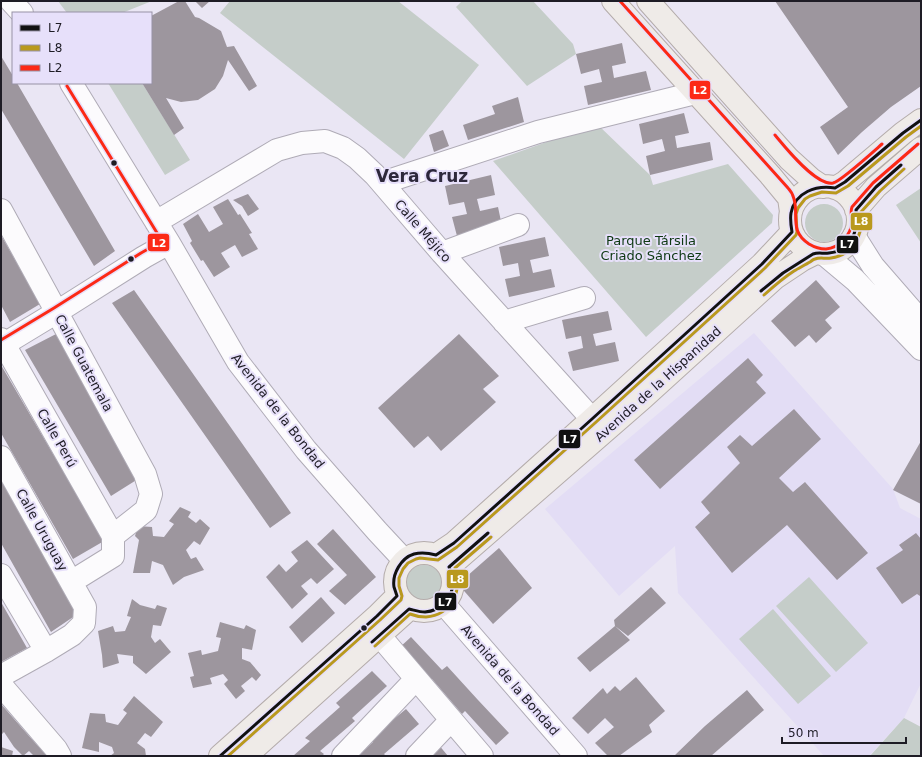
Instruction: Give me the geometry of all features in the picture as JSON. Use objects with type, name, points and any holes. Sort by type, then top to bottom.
[{"type":"main road","points":[[613,1],[789,198],[796,239],[802,246],[808,250],[820,253],[832,253],[840,250],[854,236],[857,225],[857,217],[853,203],[842,192],[829,188],[811,179],[790,159],[648,1]]},
{"type":"main road","points":[[792,222],[794,204],[807,191],[814,188],[829,188],[845,182],[903,133],[921,120]]},
{"type":"main road","points":[[856,210],[876,187],[921,148]]},
{"type":"main road","name":"Avenida de la Hispanidad","points":[[442,561],[454,543],[592,420],[762,264],[792,222]]},
{"type":"main road","name":"Avenida de la Hispanidad","points":[[442,561],[642,399],[775,278],[802,260],[820,253]]},
{"type":"main road","points":[[429,553],[442,561],[452,575],[453,584],[452,592],[444,604],[432,611],[425,612],[417,611],[403,602],[394,587],[394,577],[404,560],[414,554],[429,553]]},
{"type":"main road","points":[[250,755],[379,636],[403,602]]},
{"type":"main road","points":[[220,756],[377,616],[403,602]]},
{"type":"street","name":"Avenida de la Bondad","points":[[72,84],[169,243],[238,362],[306,450],[404,560]]},
{"type":"street","points":[[382,183],[538,132],[695,93]]},
{"type":"street","name":"Calle Méjico","points":[[156,222],[277,150],[302,144],[325,141],[343,148],[358,158],[375,175],[442,253],[592,420]]},
{"type":"street","name":"Calle Guatemala","points":[[1,210],[145,474],[150,494],[146,510],[114,536]]},
{"type":"street","points":[[442,253],[518,225]]},
{"type":"street","points":[[854,236],[873,266],[921,321]]},
{"type":"street","points":[[2,343],[57,312],[169,243]]},
{"type":"street","points":[[820,253],[855,280],[921,349]]},
{"type":"street","points":[[504,322],[584,298]]},
{"type":"street","name":"Calle Perú","points":[[2,343],[114,536]]},
{"type":"street","name":"Calle Uruguay","points":[[1,457],[85,607],[84,623],[72,635],[46,651]]},
{"type":"street","points":[[71,582],[113,556],[114,536]]},
{"type":"street","points":[[1,575],[46,651],[1,676]]},
{"type":"street","name":"Avenida de la Bondad","points":[[444,604],[571,754]]},
{"type":"street","points":[[379,636],[477,754]]},
{"type":"street","points":[[343,756],[416,679]]},
{"type":"street","points":[[1,685],[56,749],[60,756]]},
{"type":"street","points":[[417,756],[450,720]]},
{"type":"shaded area","points":[[754,333],[893,489],[900,508],[921,519],[921,683],[904,718],[869,756],[824,756],[678,593],[675,546],[619,596],[545,509]]},
{"type":"green space","points":[[58,1],[152,1],[124,12],[66,12]]},
{"type":"green space","points":[[230,1],[398,1],[479,65],[404,159],[220,13]]},
{"type":"green space","points":[[462,1],[533,1],[573,44],[576,54],[527,86],[456,7]]},
{"type":"green space","points":[[109,84],[143,84],[190,160],[165,175]]},
{"type":"green space","name":"Parque Társila Criado Sánchez","points":[[597,124],[650,175],[653,185],[728,164],[773,215],[772,223],[646,337],[493,161]]},
{"type":"green space","points":[[921,188],[921,243],[896,205]]},
{"type":"green space","points":[[820,204],[828,204],[838,209],[842,216],[842,230],[838,237],[828,242],[820,242],[810,237],[808,234],[805,227],[805,219],[810,209],[813,207]]},
{"type":"green space","points":[[428,565],[437,570],[441,576],[441,590],[437,596],[428,601],[420,601],[411,596],[407,590],[406,579],[411,570],[417,566]]},
{"type":"green space","points":[[809,577],[868,643],[836,672],[776,606]]},
{"type":"green space","points":[[773,609],[831,676],[798,704],[739,639]]},
{"type":"green space","points":[[904,718],[921,727],[921,756],[870,756]]},
{"type":"building","points":[[179,1],[185,1],[195,17],[221,31],[227,47],[234,46],[257,86],[249,91],[228,60],[223,76],[215,89],[198,100],[181,102],[166,98],[184,128],[174,135],[143,84],[152,84],[152,15]]},
{"type":"building","points":[[195,1],[210,1],[202,8]]},
{"type":"building","points":[[775,1],[921,1],[921,86],[891,107],[838,155],[820,127],[848,107]]},
{"type":"building","points":[[622,43],[626,63],[612,66],[614,78],[646,71],[651,90],[588,105],[584,86],[602,82],[599,69],[581,74],[576,54]]},
{"type":"building","points":[[1,56],[12,74],[12,84],[18,84],[115,251],[94,266],[1,109]]},
{"type":"building","points":[[518,97],[524,122],[468,140],[463,125],[495,114],[492,106]]},
{"type":"building","points":[[684,113],[689,133],[675,136],[677,148],[710,142],[713,160],[650,175],[646,156],[665,151],[662,139],[643,144],[639,124]]},
{"type":"building","points":[[443,130],[449,146],[434,152],[429,135]]},
{"type":"building","points":[[491,175],[495,195],[477,199],[480,211],[498,207],[502,226],[457,236],[452,217],[467,214],[464,202],[449,205],[445,186]]},
{"type":"building","points":[[248,194],[259,209],[248,216],[242,206],[233,200]]},
{"type":"building","points":[[228,199],[252,233],[249,234],[258,249],[242,257],[235,245],[221,253],[230,267],[214,277],[203,260],[201,261],[190,243],[192,241],[183,224],[198,214],[209,232],[223,224],[213,207]]},
{"type":"building","points":[[1,235],[40,304],[10,322],[1,305]]},
{"type":"building","points":[[545,237],[549,256],[530,260],[533,273],[551,269],[555,287],[509,297],[505,279],[520,276],[518,263],[503,266],[499,247]]},
{"type":"building","points":[[816,280],[840,307],[825,320],[832,328],[816,343],[809,335],[795,347],[771,321]]},
{"type":"building","points":[[134,290],[291,513],[270,528],[112,303]]},
{"type":"building","points":[[608,311],[612,330],[593,334],[596,346],[615,342],[619,361],[573,371],[568,352],[583,348],[581,336],[566,339],[562,320]]},
{"type":"building","points":[[58,333],[138,479],[111,496],[25,350]]},
{"type":"building","points":[[459,334],[499,376],[483,389],[496,402],[441,451],[428,436],[414,448],[378,408]]},
{"type":"building","points":[[748,358],[763,375],[756,382],[766,393],[660,489],[634,460]]},
{"type":"building","points":[[1,365],[104,541],[73,559],[1,433]]},
{"type":"building","points":[[794,409],[821,439],[779,478],[793,492],[805,482],[868,553],[837,580],[787,525],[732,573],[695,527],[710,513],[701,502],[740,463],[727,447],[740,435],[752,446]]},
{"type":"building","points":[[921,441],[921,504],[893,490]]},
{"type":"building","points":[[1,475],[79,613],[51,632],[1,543]]},
{"type":"building","points":[[180,507],[191,512],[188,517],[196,523],[200,519],[210,528],[200,545],[194,541],[186,550],[191,559],[196,557],[204,570],[184,577],[173,585],[163,565],[152,561],[150,573],[133,573],[139,540],[135,536],[138,526],[152,527],[153,536],[164,537],[174,524],[169,521]]},
{"type":"building","points":[[333,529],[376,577],[345,605],[329,591],[347,575],[317,544]]},
{"type":"building","points":[[916,533],[921,539],[921,595],[920,596],[917,594],[902,604],[876,568],[903,550],[899,545]]},
{"type":"building","points":[[307,540],[334,569],[317,584],[311,578],[301,586],[308,594],[292,609],[266,577],[279,564],[286,572],[298,561],[291,552]]},
{"type":"building","points":[[499,548],[532,588],[493,624],[458,584]]},
{"type":"building","points":[[651,587],[666,603],[628,636],[615,626],[614,620]]},
{"type":"building","points":[[321,597],[335,613],[302,643],[289,627]]},
{"type":"building","points":[[132,599],[140,605],[155,609],[157,605],[167,608],[161,626],[153,625],[151,637],[155,643],[160,639],[171,652],[146,674],[133,663],[133,656],[117,654],[119,663],[103,668],[98,631],[113,626],[115,632],[125,631],[131,617],[127,616]]},
{"type":"building","points":[[1,602],[27,648],[1,662]]},
{"type":"building","points":[[220,622],[244,629],[246,625],[256,630],[252,650],[242,648],[242,659],[250,662],[261,675],[256,681],[252,677],[241,686],[245,691],[236,699],[224,684],[228,680],[223,674],[210,678],[212,684],[193,688],[190,677],[194,676],[188,653],[201,650],[202,655],[218,651],[221,638],[216,637]]},
{"type":"building","points":[[615,626],[630,640],[590,672],[577,658]]},
{"type":"building","points":[[411,637],[442,670],[447,666],[509,733],[496,745],[465,711],[462,714],[432,679],[427,683],[399,648]]},
{"type":"building","points":[[372,671],[387,686],[352,718],[355,721],[320,751],[324,754],[322,756],[293,756],[310,741],[305,738],[340,707],[336,703]]},
{"type":"building","points":[[636,677],[665,711],[649,725],[652,732],[619,756],[608,756],[595,743],[614,727],[605,718],[588,734],[572,718],[603,688],[607,694],[615,686],[620,691]]},
{"type":"building","points":[[747,690],[764,710],[711,756],[674,756],[705,726]]},
{"type":"building","points":[[134,696],[163,722],[151,737],[145,733],[137,743],[145,749],[146,756],[110,756],[114,753],[112,747],[99,742],[99,752],[82,748],[90,713],[105,714],[106,722],[118,725],[127,713],[123,710]]},
{"type":"building","points":[[1,704],[47,756],[34,756],[29,751],[23,756],[14,747],[4,732],[1,735]]},
{"type":"building","points":[[406,709],[419,724],[384,754],[386,756],[358,756],[373,742],[370,739]]},
{"type":"building","points":[[438,744],[448,756],[424,756]]},
{"type":"building","points":[[1,747],[13,751],[12,756],[1,756]]},
{"type":"transit line","name":"L2","points":[[620,1],[789,189],[794,199],[796,223],[799,234],[813,246],[826,249],[831,248],[844,240],[851,227],[852,207],[873,183],[918,144]]},
{"type":"transit line","name":"L2","points":[[1,340],[162,241],[67,86]]},
{"type":"transit line","name":"L7","points":[[220,756],[377,616],[397,596],[394,587],[394,577],[398,567],[405,559],[417,553],[436,555],[454,543],[762,264],[792,232],[791,213],[793,206],[802,195],[814,189],[828,187],[835,188],[845,182],[903,133],[921,120]]},
{"type":"transit line","name":"L8","points":[[228,756],[401,600],[402,596],[399,586],[399,578],[403,569],[408,563],[420,558],[438,560],[457,547],[765,268],[796,235],[796,214],[798,208],[805,199],[822,192],[836,193],[848,186],[921,126]]},
{"type":"transit line","name":"L2","points":[[775,135],[801,165],[818,178],[826,182],[833,183],[850,172],[882,144]]},
{"type":"transit line","name":"L7","points":[[761,291],[783,273],[813,254],[837,251],[848,244],[855,231],[857,217],[856,210],[876,187],[901,165]]},
{"type":"transit line","name":"L8","points":[[764,295],[786,276],[813,260],[839,256],[851,248],[856,242],[861,228],[861,212],[880,191],[904,169]]},
{"type":"transit line","name":"L7","points":[[372,642],[409,609],[425,612],[436,609],[445,603],[451,593],[453,582],[449,567],[488,533]]},
{"type":"transit line","name":"L8","points":[[375,646],[410,614],[426,617],[442,612],[448,607],[456,593],[457,577],[455,568],[491,537]]},
{"type":"district","name":"Vera Cruz","points":[[422,176]]}]
